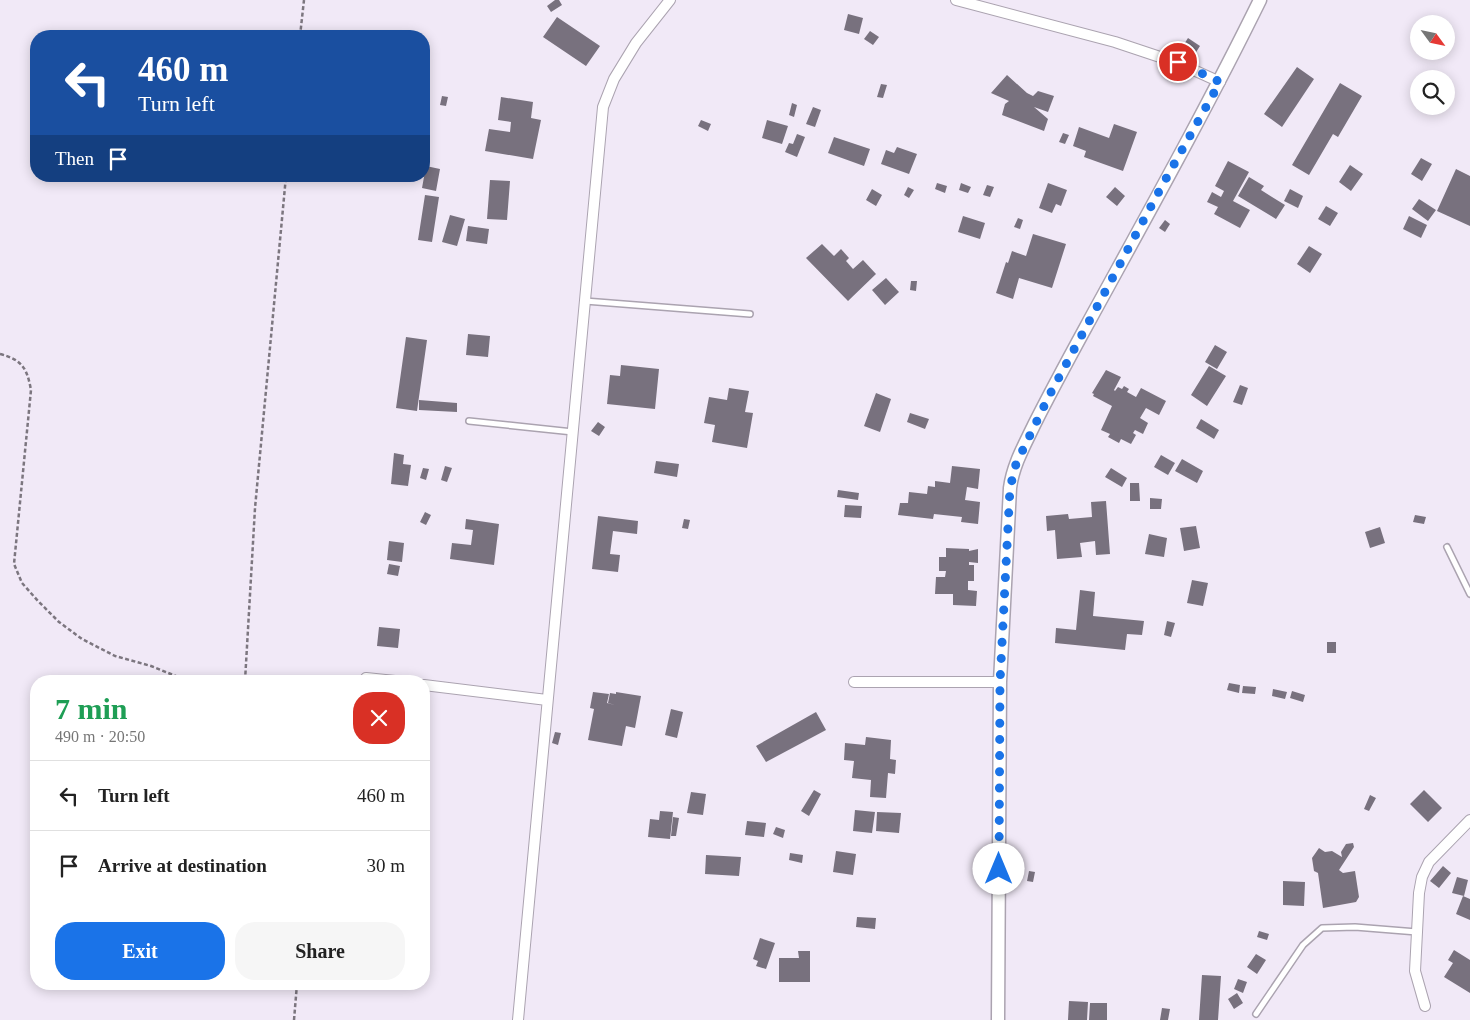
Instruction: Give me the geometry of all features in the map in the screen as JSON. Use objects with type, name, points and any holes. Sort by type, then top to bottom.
[{"type":"street","points":[[518,1020],[602,107],[614,79],[636,43],[670,0]]},
{"type":"street","points":[[956,0],[1114,42],[1178,62],[1220,82]]},
{"type":"street","points":[[998,1020],[1000,682],[1010,488],[1016,464],[1049,396],[1220,82],[1260,0]]},
{"type":"street","points":[[854,682],[1000,682]]},
{"type":"street","points":[[430,686],[547,700]]},
{"type":"street","points":[[1425,1006],[1415,971],[1419,893],[1422,878],[1429,862],[1470,820]]},
{"type":"lane","points":[[585,301],[750,314]]},
{"type":"lane","points":[[469,421],[573,432]]},
{"type":"lane","points":[[1447,547],[1470,594]]},
{"type":"lane","points":[[1256,1014],[1303,945],[1322,928],[1355,927],[1417,932]]},
{"type":"path","points":[[301,30],[304,0]]},
{"type":"path","points":[[245,675],[256,508],[285,182]]},
{"type":"path","points":[[0,354],[19,363],[27,371],[31,390],[14,564],[22,584],[59,622],[82,639],[115,656],[152,666],[174,675]]},
{"type":"path","points":[[294,1020],[297,990]]},
{"type":"building","points":[[555,0],[559,0],[562,5],[551,12],[547,6]]},
{"type":"building","points":[[848,14],[863,18],[859,34],[844,30]]},
{"type":"building","points":[[557,17],[600,46],[586,66],[543,37]]},
{"type":"building","points":[[870,31],[879,37],[873,45],[864,39]]},
{"type":"building","points":[[1188,38],[1200,46],[1191,60],[1179,52]]},
{"type":"building","points":[[1297,67],[1314,79],[1282,127],[1264,114]]},
{"type":"building","points":[[1007,75],[1033,96],[1038,91],[1054,96],[1048,112],[1034,107],[1048,119],[1044,131],[1002,115],[1005,104],[1009,101],[991,93]]},
{"type":"building","points":[[1340,83],[1362,96],[1338,137],[1333,134],[1309,175],[1292,165]]},
{"type":"building","points":[[881,84],[887,85],[883,98],[877,97]]},
{"type":"building","points":[[442,96],[448,97],[446,106],[440,105]]},
{"type":"building","points":[[501,97],[533,102],[531,118],[541,120],[533,159],[485,151],[489,129],[510,132],[511,122],[498,120]]},
{"type":"building","points":[[792,103],[797,105],[794,117],[789,115]]},
{"type":"building","points":[[813,107],[821,110],[815,127],[806,124]]},
{"type":"building","points":[[701,120],[711,124],[708,131],[698,126]]},
{"type":"building","points":[[767,120],[788,126],[782,144],[762,138]]},
{"type":"building","points":[[1114,124],[1137,132],[1123,171],[1084,157],[1086,151],[1073,146],[1079,127],[1109,138]]},
{"type":"building","points":[[1063,133],[1069,135],[1065,144],[1059,142]]},
{"type":"building","points":[[797,134],[805,137],[797,157],[785,152],[789,143],[793,144]]},
{"type":"building","points":[[834,137],[870,149],[864,166],[828,153]]},
{"type":"building","points":[[897,147],[917,154],[909,174],[881,164],[886,150],[894,153]]},
{"type":"building","points":[[1421,158],[1432,164],[1422,181],[1411,174]]},
{"type":"building","points":[[1228,161],[1249,172],[1233,201],[1250,210],[1240,228],[1214,214],[1218,207],[1207,202],[1212,192],[1221,197],[1224,191],[1215,186]]},
{"type":"building","points":[[1350,165],[1363,174],[1351,191],[1339,182]]},
{"type":"building","points":[[430,167],[440,169],[436,191],[422,188],[423,182],[430,182]]},
{"type":"building","points":[[1456,169],[1470,176],[1470,226],[1437,211]]},
{"type":"building","points":[[1249,177],[1264,186],[1261,190],[1285,205],[1276,219],[1238,196]]},
{"type":"building","points":[[490,180],[510,181],[507,220],[487,219]]},
{"type":"building","points":[[937,183],[947,186],[945,193],[935,189]]},
{"type":"building","points":[[961,183],[971,187],[968,193],[959,190]]},
{"type":"building","points":[[1048,183],[1067,190],[1061,206],[1056,204],[1052,213],[1039,208]]},
{"type":"building","points":[[987,185],[994,187],[990,197],[983,195]]},
{"type":"building","points":[[908,187],[914,190],[909,198],[904,195]]},
{"type":"building","points":[[1115,187],[1125,196],[1117,206],[1106,197]]},
{"type":"building","points":[[872,189],[882,195],[876,206],[866,200]]},
{"type":"building","points":[[1290,189],[1303,196],[1298,208],[1284,201]]},
{"type":"building","points":[[425,195],[439,197],[432,242],[418,240]]},
{"type":"building","points":[[1419,199],[1436,210],[1428,221],[1412,209]]},
{"type":"building","points":[[1326,206],[1338,213],[1330,226],[1318,219]]},
{"type":"building","points":[[450,215],[465,219],[457,246],[442,242]]},
{"type":"building","points":[[963,216],[985,223],[980,239],[958,232]]},
{"type":"building","points":[[1409,216],[1427,225],[1421,238],[1403,229]]},
{"type":"building","points":[[1018,218],[1023,220],[1020,229],[1014,227]]},
{"type":"building","points":[[1165,220],[1170,224],[1165,232],[1159,228]]},
{"type":"building","points":[[468,226],[489,229],[487,244],[466,241]]},
{"type":"building","points":[[1033,234],[1066,244],[1052,288],[1019,278],[1013,299],[996,293],[1006,262],[1008,263],[1012,251],[1026,256]]},
{"type":"building","points":[[822,244],[834,256],[841,249],[849,258],[846,261],[853,269],[863,260],[876,274],[848,301],[806,258]]},
{"type":"building","points":[[1309,246],[1322,254],[1310,273],[1297,264]]},
{"type":"building","points":[[886,278],[899,292],[885,305],[872,290]]},
{"type":"building","points":[[911,281],[917,281],[916,291],[910,290]]},
{"type":"building","points":[[468,334],[490,336],[488,357],[466,355]]},
{"type":"building","points":[[406,337],[427,340],[417,411],[396,408]]},
{"type":"building","points":[[1215,345],[1227,352],[1217,369],[1205,362]]},
{"type":"building","points":[[621,365],[659,369],[655,409],[607,404],[610,375],[620,376]]},
{"type":"building","points":[[1209,366],[1226,376],[1207,406],[1191,395]]},
{"type":"building","points":[[1106,370],[1121,377],[1115,391],[1118,387],[1122,389],[1124,386],[1129,389],[1127,392],[1136,397],[1141,388],[1166,401],[1159,415],[1146,408],[1140,418],[1148,423],[1143,434],[1135,430],[1133,433],[1136,435],[1131,444],[1121,439],[1119,443],[1108,437],[1110,434],[1101,430],[1112,406],[1093,396],[1094,394],[1092,393]]},
{"type":"building","points":[[1240,385],[1248,388],[1242,405],[1233,402]]},
{"type":"building","points":[[729,388],[749,391],[745,412],[753,413],[747,448],[712,442],[715,425],[704,423],[709,397],[727,400]]},
{"type":"building","points":[[876,393],[891,399],[880,432],[864,426]]},
{"type":"building","points":[[419,400],[457,403],[457,412],[419,410]]},
{"type":"building","points":[[910,413],[929,419],[925,429],[907,422]]},
{"type":"building","points":[[1201,419],[1219,430],[1214,439],[1196,428]]},
{"type":"building","points":[[598,422],[605,427],[599,436],[591,431]]},
{"type":"building","points":[[394,453],[404,455],[403,464],[411,465],[408,486],[391,484]]},
{"type":"building","points":[[1161,455],[1175,463],[1168,475],[1154,467]]},
{"type":"building","points":[[1182,459],[1203,471],[1197,483],[1175,471]]},
{"type":"building","points":[[656,461],[679,464],[677,477],[654,473]]},
{"type":"building","points":[[445,466],[452,468],[447,482],[441,480]]},
{"type":"building","points":[[952,466],[980,469],[978,489],[967,487],[965,500],[980,502],[978,524],[961,522],[962,517],[934,514],[933,519],[898,515],[900,503],[908,503],[909,492],[927,494],[928,486],[935,487],[935,481],[950,483]]},
{"type":"building","points":[[423,468],[429,469],[426,480],[420,478]]},
{"type":"building","points":[[1111,468],[1127,478],[1122,487],[1105,477]]},
{"type":"building","points":[[1130,483],[1139,483],[1140,501],[1130,501]]},
{"type":"building","points":[[838,490],[859,493],[858,500],[837,497]]},
{"type":"building","points":[[1150,498],[1162,499],[1161,509],[1150,509]]},
{"type":"building","points":[[1106,501],[1110,554],[1096,555],[1095,541],[1080,543],[1082,557],[1057,559],[1055,530],[1047,531],[1046,516],[1068,514],[1069,519],[1092,517],[1091,502]]},
{"type":"building","points":[[845,505],[862,506],[861,518],[844,517]]},
{"type":"building","points":[[425,512],[431,515],[426,525],[420,522]]},
{"type":"building","points":[[1415,515],[1426,517],[1424,524],[1413,522]]},
{"type":"building","points":[[598,516],[638,521],[637,534],[613,531],[610,554],[620,555],[618,572],[592,569]]},
{"type":"building","points":[[466,519],[499,524],[494,565],[450,559],[452,543],[471,545],[473,530],[465,529]]},
{"type":"building","points":[[684,519],[690,520],[688,529],[682,528]]},
{"type":"building","points":[[1196,526],[1200,548],[1184,551],[1180,528]]},
{"type":"building","points":[[1380,527],[1385,543],[1370,548],[1365,532]]},
{"type":"building","points":[[1149,534],[1167,538],[1164,557],[1145,554]]},
{"type":"building","points":[[389,541],[404,543],[402,562],[387,560]]},
{"type":"building","points":[[946,548],[969,549],[969,551],[978,549],[978,563],[969,562],[969,565],[974,565],[974,581],[968,581],[968,590],[977,591],[976,606],[953,605],[953,594],[935,594],[936,577],[945,577],[946,571],[939,571],[939,557],[946,557]]},
{"type":"building","points":[[389,564],[400,566],[398,576],[387,574]]},
{"type":"building","points":[[1192,580],[1208,583],[1203,606],[1187,603]]},
{"type":"building","points":[[1080,590],[1095,592],[1093,616],[1144,621],[1142,635],[1127,634],[1125,650],[1055,643],[1056,628],[1076,630]]},
{"type":"building","points":[[1167,621],[1175,623],[1171,637],[1164,635]]},
{"type":"building","points":[[379,627],[400,629],[398,648],[377,646]]},
{"type":"building","points":[[1327,642],[1336,642],[1336,653],[1327,653]]},
{"type":"building","points":[[1229,683],[1240,685],[1239,693],[1227,690]]},
{"type":"building","points":[[1243,686],[1256,687],[1255,694],[1242,693]]},
{"type":"building","points":[[1273,689],[1287,692],[1285,699],[1272,696]]},
{"type":"building","points":[[1292,691],[1305,695],[1303,702],[1290,698]]},
{"type":"building","points":[[593,692],[609,694],[607,703],[615,705],[608,703],[610,693],[616,694],[616,692],[641,696],[635,728],[626,726],[622,746],[588,740],[594,709],[590,708]]},
{"type":"building","points":[[671,709],[683,712],[677,738],[665,735]]},
{"type":"building","points":[[816,712],[826,730],[766,762],[756,746]]},
{"type":"building","points":[[555,732],[561,733],[558,745],[552,743]]},
{"type":"building","points":[[866,737],[891,740],[890,759],[896,760],[895,774],[888,773],[886,798],[870,797],[871,780],[852,778],[854,761],[844,760],[845,743],[865,745]]},
{"type":"building","points":[[814,790],[821,794],[809,816],[801,811]]},
{"type":"building","points":[[1424,790],[1442,808],[1428,822],[1410,804]]},
{"type":"building","points":[[691,792],[706,794],[703,815],[687,813]]},
{"type":"building","points":[[1370,795],[1376,798],[1369,811],[1364,809]]},
{"type":"building","points":[[855,810],[875,812],[872,833],[853,831]]},
{"type":"building","points":[[660,811],[673,812],[670,839],[648,837],[650,819],[659,820]]},
{"type":"building","points":[[877,812],[901,813],[899,833],[876,831]]},
{"type":"building","points":[[673,817],[679,818],[676,836],[671,836]]},
{"type":"building","points":[[747,821],[766,823],[764,837],[745,835]]},
{"type":"building","points":[[776,827],[785,830],[783,838],[773,834]]},
{"type":"building","points":[[1353,843],[1354,847],[1339,870],[1343,873],[1355,871],[1359,897],[1356,902],[1323,908],[1318,873],[1314,871],[1312,858],[1319,848],[1325,852],[1332,851],[1342,857],[1341,852],[1346,844]]},
{"type":"building","points":[[836,851],[856,854],[853,875],[833,872]]},
{"type":"building","points":[[790,853],[803,855],[802,863],[789,860]]},
{"type":"building","points":[[706,855],[741,857],[739,876],[705,874]]},
{"type":"building","points":[[1443,866],[1451,873],[1439,888],[1430,881]]},
{"type":"building","points":[[1029,871],[1035,872],[1033,882],[1027,881]]},
{"type":"building","points":[[1457,877],[1468,880],[1464,896],[1452,893]]},
{"type":"building","points":[[1283,881],[1305,882],[1304,906],[1283,905]]},
{"type":"building","points":[[1463,896],[1470,899],[1470,920],[1456,914]]},
{"type":"building","points":[[857,917],[876,918],[875,929],[856,927]]},
{"type":"building","points":[[1259,931],[1269,934],[1267,940],[1257,937]]},
{"type":"building","points":[[760,938],[775,943],[766,969],[756,966],[758,961],[753,959]]},
{"type":"building","points":[[1454,950],[1470,960],[1470,993],[1444,977],[1453,963],[1448,960]]},
{"type":"building","points":[[798,951],[810,951],[810,982],[779,982],[779,958],[799,958]]},
{"type":"building","points":[[1256,954],[1266,960],[1257,974],[1247,967]]},
{"type":"building","points":[[1202,975],[1221,976],[1218,1020],[1199,1020]]},
{"type":"building","points":[[1238,979],[1247,982],[1243,993],[1234,989]]},
{"type":"building","points":[[1237,993],[1243,1003],[1234,1009],[1228,999]]},
{"type":"building","points":[[1069,1001],[1088,1002],[1087,1020],[1068,1020]]},
{"type":"building","points":[[1090,1003],[1107,1003],[1107,1020],[1089,1020]]},
{"type":"building","points":[[1162,1008],[1170,1009],[1168,1020],[1160,1020]]},
{"type":"route","points":[[999,869],[1000,682],[1012,476],[1049,396],[1220,82],[1178,62]]}]
